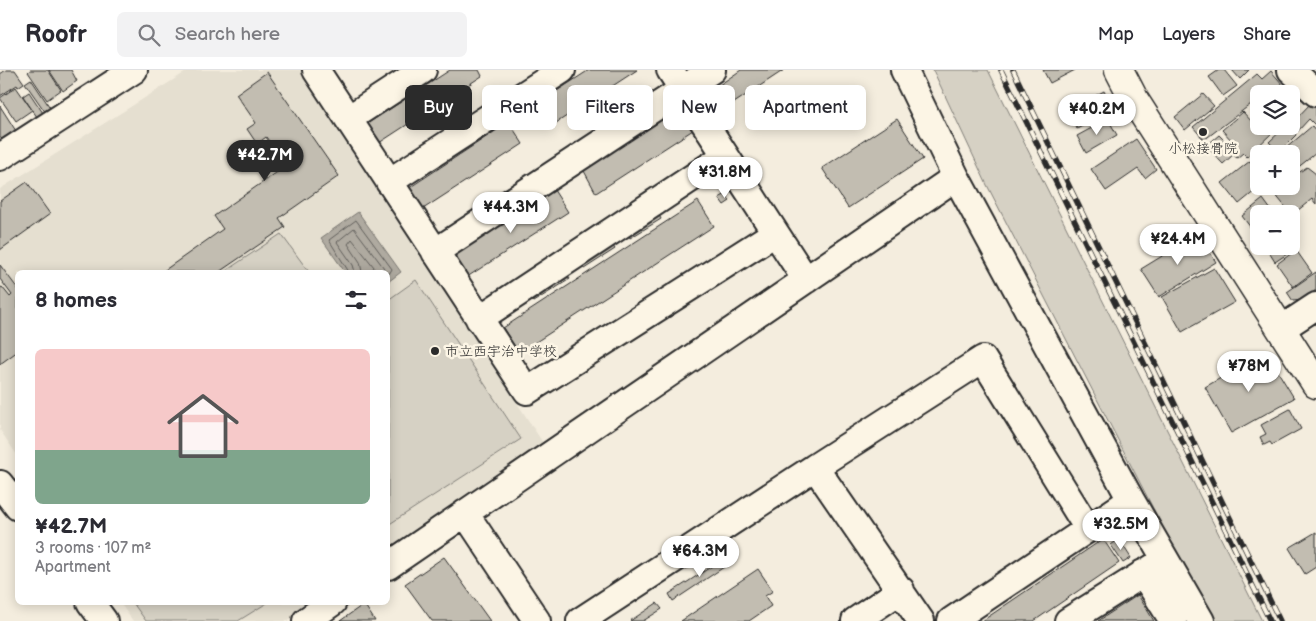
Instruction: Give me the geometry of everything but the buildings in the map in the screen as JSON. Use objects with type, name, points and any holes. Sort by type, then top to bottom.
[{"type":"main road","points":[[1119,70],[1135,101],[1316,384]]},
{"type":"street","points":[[0,157],[134,70]]},
{"type":"street","points":[[316,70],[527,391],[776,233]]},
{"type":"street","points":[[348,119],[423,70]]},
{"type":"street","points":[[389,182],[562,70]]},
{"type":"street","points":[[435,252],[676,80],[712,70]]},
{"type":"street","points":[[904,70],[956,177],[1131,500],[1173,621]]},
{"type":"street","points":[[676,80],[806,280]]},
{"type":"street","points":[[479,318],[725,156]]},
{"type":"street","points":[[390,565],[956,177]]},
{"type":"street","points":[[1281,329],[1316,306]]},
{"type":"street","points":[[580,621],[983,359],[1088,529]]},
{"type":"street","points":[[815,467],[921,621]]},
{"type":"street","points":[[0,484],[15,504]]},
{"type":"street","points":[[951,621],[1131,500]]},
{"type":"street","points":[[465,513],[537,621]]},
{"type":"street","points":[[1068,621],[1154,566]]},
{"type":"street","points":[[1154,566],[1201,621]]},
{"type":"street","points":[[855,621],[901,590]]},
{"type":"street","points":[[92,605],[104,621]]},
{"type":"street","points":[[306,621],[329,605]]},
{"type":"shaded area","name":"市立西宇治中学校","points":[[189,70],[301,70],[545,446],[390,552],[390,270],[15,270],[15,452],[0,430],[0,189]]},
{"type":"shaded area","points":[[933,70],[988,70],[1262,621],[1211,621],[987,185]]},
{"type":"shaded area","points":[[281,234],[308,270],[227,270]]},
{"type":"shaded area","points":[[416,280],[521,439],[390,524],[390,299]]},
{"type":"shaded area","points":[[121,605],[312,605],[287,621],[133,621]]},
{"type":"shaded area","points":[[134,605],[264,605],[238,621],[146,621]]},
{"type":"water","points":[[358,212],[401,272],[390,280],[390,270],[344,270],[321,238]]},
{"type":"railway","points":[[1001,70],[1270,621]]},
{"type":"railway","points":[[1013,70],[1280,621]]},
{"type":"place","name":"小松接骨院","points":[[1203,132]]},
{"type":"place","name":"市立西宇治中学校","points":[[435,351]]}]
